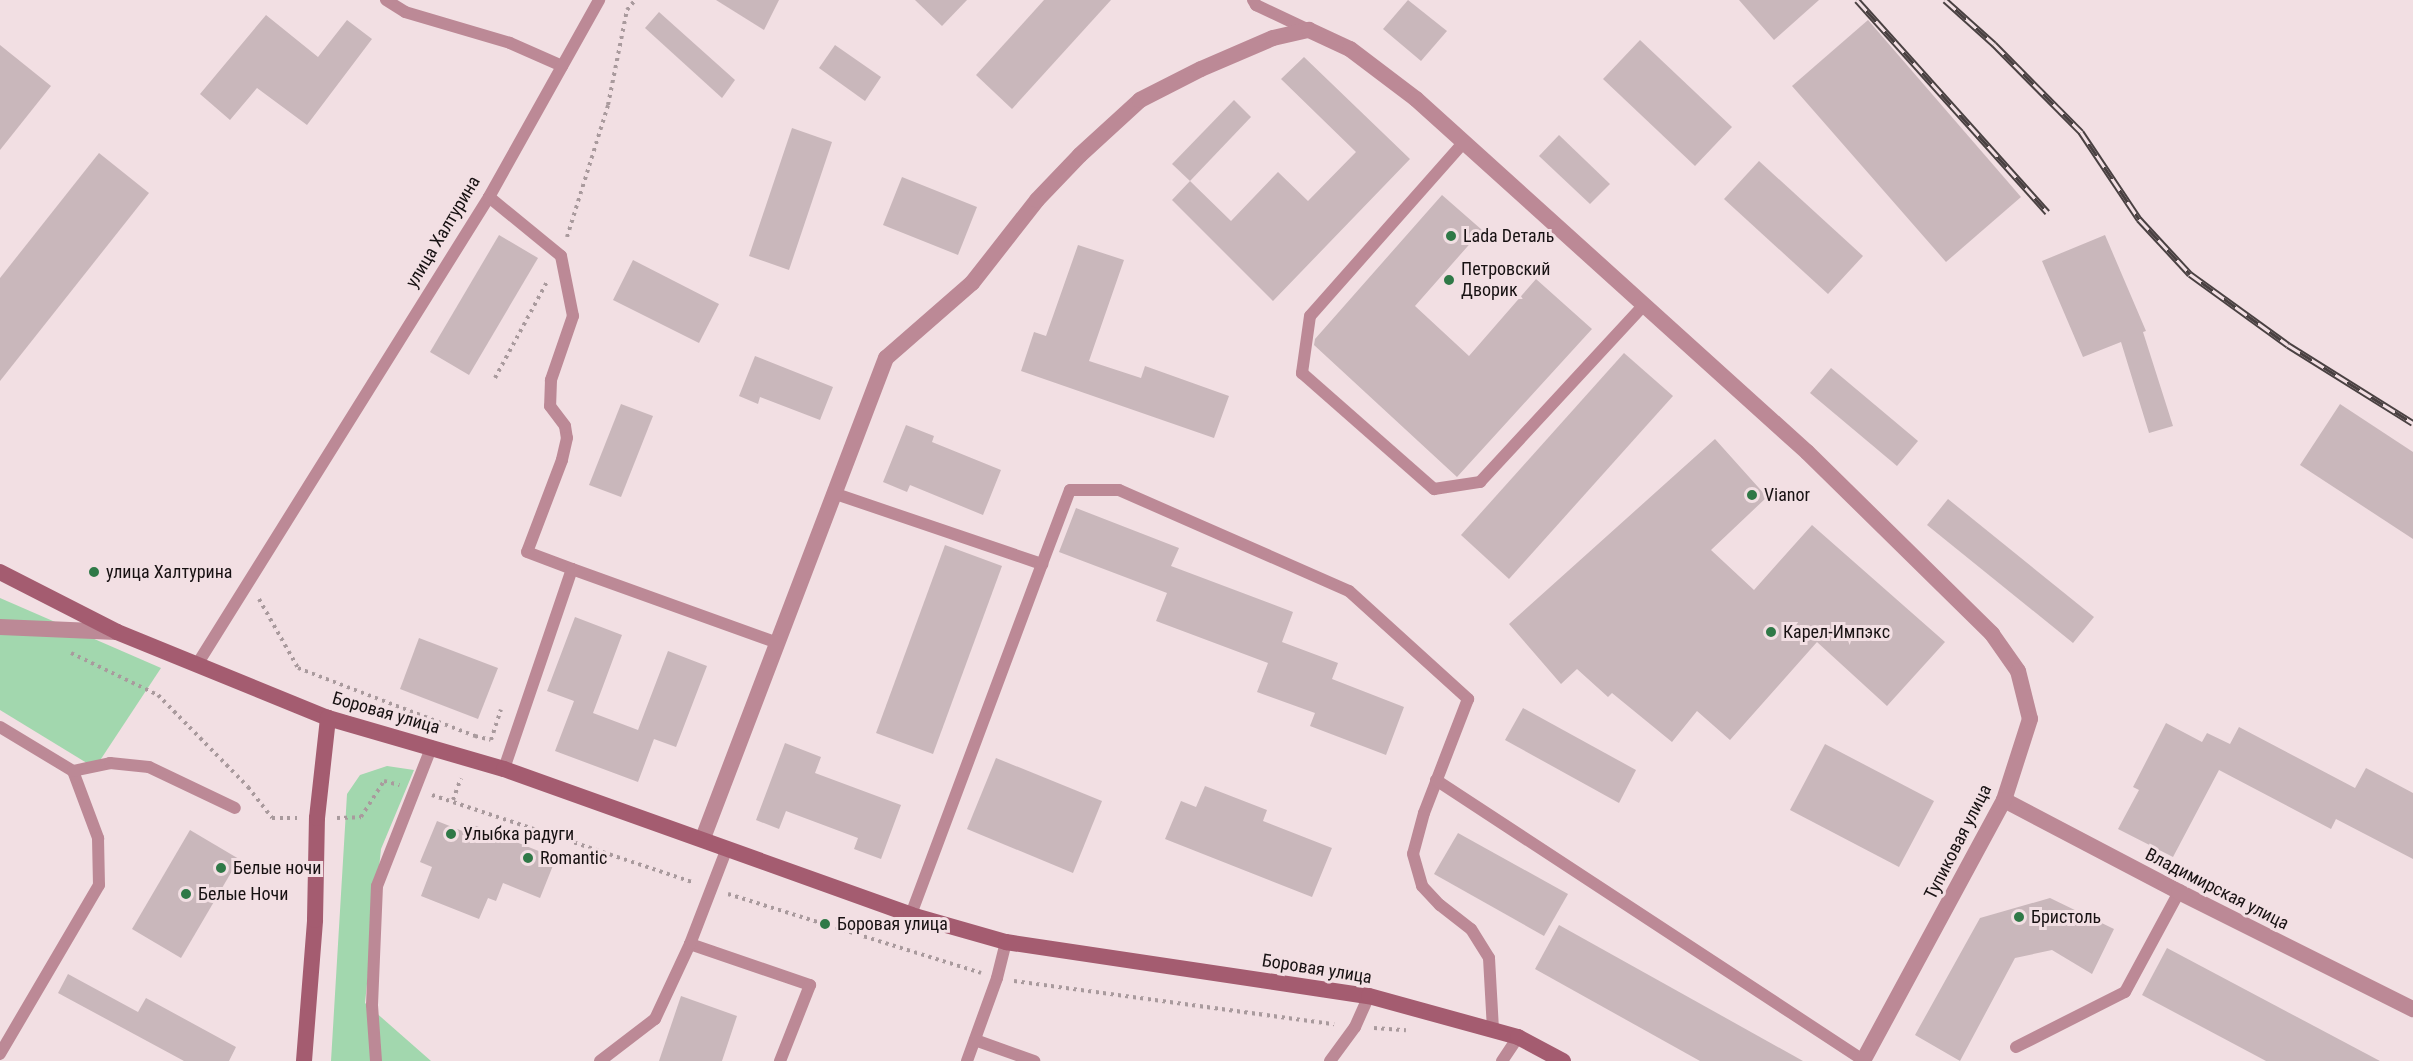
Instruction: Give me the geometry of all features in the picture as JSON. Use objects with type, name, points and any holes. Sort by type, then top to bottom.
[{"type":"main road","points":[[0,572],[117,632]]},
{"type":"main road","name":"Боровая улица","points":[[117,632],[198,663],[328,718],[432,746],[504,769],[702,838],[911,915],[1006,942],[1370,996],[1518,1037],[1563,1061]]},
{"type":"main road","points":[[304,1061],[315,920],[317,818],[328,718]]},
{"type":"street","name":"Тупиковая улица","points":[[1309,30],[1350,49],[1416,99],[1807,452],[1992,634],[2018,671],[2030,719],[2004,800],[1865,1060]]},
{"type":"street","points":[[702,838],[836,494],[886,358],[972,283],[1037,200],[1080,155],[1140,100],[1201,69],[1274,38],[1309,30]]},
{"type":"street","name":"Боровая улица","points":[[0,627],[117,632]]},
{"type":"street","name":"Владимирская улица","points":[[2004,800],[2179,892],[2413,1009]]},
{"type":"lane","points":[[386,0],[405,12],[510,43],[562,66]]},
{"type":"lane","name":"улица Халтурина","points":[[198,663],[250,583],[489,196],[599,0]]},
{"type":"lane","points":[[1253,0],[1256,5],[1309,30]]},
{"type":"lane","points":[[1464,142],[1310,316],[1302,373],[1434,489],[1480,482],[1644,306]]},
{"type":"lane","points":[[489,196],[561,256],[573,316],[551,380],[550,406],[565,426],[567,438],[562,460],[527,552],[778,643]]},
{"type":"lane","points":[[911,915],[1070,490],[1119,489],[1349,591],[1468,699],[1436,780],[1413,854],[1422,886],[1440,905],[1471,928],[1489,958],[1493,1029]]},
{"type":"lane","points":[[836,494],[1042,564]]},
{"type":"lane","points":[[504,769],[572,569]]},
{"type":"lane","points":[[0,727],[73,771],[98,838],[99,885],[0,1054]]},
{"type":"lane","points":[[376,1061],[372,1005],[377,886],[432,746]]},
{"type":"lane","points":[[73,771],[110,763],[148,767],[235,808]]},
{"type":"lane","points":[[1436,780],[1865,1060]]},
{"type":"lane","points":[[600,1061],[655,1019],[690,944],[727,848]]},
{"type":"lane","points":[[2016,1047],[2125,992],[2179,892]]},
{"type":"lane","points":[[967,1061],[997,978],[1006,942]]},
{"type":"lane","points":[[690,944],[810,985],[780,1061]]},
{"type":"lane","points":[[1330,1061],[1355,1027],[1370,996]]},
{"type":"lane","points":[[1502,1061],[1518,1037]]},
{"type":"lane","points":[[975,1040],[1034,1061]]},
{"type":"path","points":[[495,378],[561,256],[608,105],[627,10],[635,0]]},
{"type":"path","points":[[250,583],[298,668],[491,740],[502,706]]},
{"type":"path","points":[[63,649],[158,695],[248,787],[272,818],[361,818]]},
{"type":"green space","points":[[0,598],[161,668],[95,768],[0,710]]},
{"type":"green space","points":[[387,766],[414,770],[381,849],[365,1003],[431,1061],[331,1061],[347,794],[360,775]]},
{"type":"building","points":[[716,0],[779,0],[764,30]]},
{"type":"building","points":[[915,0],[967,0],[942,26]]},
{"type":"building","points":[[1044,0],[1111,0],[1012,109],[976,75]]},
{"type":"building","points":[[1408,0],[1447,31],[1421,61],[1383,29]]},
{"type":"building","points":[[1739,0],[1819,0],[1774,40]]},
{"type":"building","points":[[659,12],[735,80],[722,98],[645,28]]},
{"type":"building","points":[[266,15],[318,57],[347,20],[372,39],[307,125],[257,88],[230,120],[200,94]]},
{"type":"building","points":[[1868,20],[2021,197],[1946,262],[1792,86]]},
{"type":"building","points":[[1640,40],[1732,127],[1695,166],[1603,79]]},
{"type":"building","points":[[0,45],[51,86],[0,150]]},
{"type":"building","points":[[835,45],[881,77],[865,101],[819,68]]},
{"type":"building","points":[[1304,57],[1410,159],[1273,301],[1172,200],[1190,181],[1231,221],[1278,172],[1308,201],[1356,152],[1281,79]]},
{"type":"building","points":[[1234,100],[1251,117],[1190,181],[1172,164]]},
{"type":"building","points":[[792,128],[832,142],[789,270],[749,256]]},
{"type":"building","points":[[1559,135],[1610,184],[1590,204],[1539,156]]},
{"type":"building","points":[[99,153],[149,193],[0,381],[0,278]]},
{"type":"building","points":[[1759,161],[1863,256],[1828,294],[1724,199]]},
{"type":"building","points":[[902,177],[977,207],[958,255],[883,225]]},
{"type":"building","points":[[1442,195],[1482,230],[1415,306],[1469,356],[1536,279],[1592,329],[1457,477],[1314,345],[1315,339]]},
{"type":"building","points":[[499,235],[538,258],[469,375],[430,352]]},
{"type":"building","points":[[2105,235],[2146,331],[2143,332],[2173,426],[2149,433],[2121,342],[2083,357],[2042,261]]},
{"type":"building","points":[[1078,245],[1124,260],[1089,361],[1141,378],[1145,366],[1229,396],[1214,438],[1021,371],[1034,332],[1046,336]]},
{"type":"building","points":[[633,260],[719,304],[699,343],[613,300]]},
{"type":"building","points":[[1624,353],[1673,396],[1509,579],[1461,535]]},
{"type":"building","points":[[755,356],[833,387],[820,420],[760,397],[758,404],[739,396]]},
{"type":"building","points":[[1831,368],[1918,441],[1897,466],[1810,393]]},
{"type":"building","points":[[621,404],[653,416],[621,497],[589,485]]},
{"type":"building","points":[[2340,404],[2413,452],[2413,539],[2300,465]]},
{"type":"building","points":[[906,425],[934,436],[932,442],[1001,470],[983,515],[910,485],[907,492],[883,482]]},
{"type":"building","points":[[1715,439],[1767,497],[1711,550],[1754,590],[1812,525],[1945,642],[1887,706],[1817,642],[1730,740],[1697,711],[1672,742],[1612,693],[1608,697],[1577,669],[1561,684],[1509,624]]},
{"type":"building","points":[[1948,499],[2094,617],[2073,643],[1927,525]]},
{"type":"building","points":[[1076,508],[1179,548],[1171,566],[1293,612],[1282,642],[1338,663],[1332,679],[1404,707],[1386,755],[1310,726],[1315,713],[1257,692],[1268,663],[1156,621],[1167,593],[1059,552]]},
{"type":"building","points":[[945,545],[1002,566],[933,754],[876,733]]},
{"type":"building","points":[[575,617],[622,635],[593,713],[638,730],[668,651],[707,666],[676,747],[654,739],[638,782],[555,751],[574,701],[547,691]]},
{"type":"building","points":[[419,638],[498,668],[478,719],[400,689]]},
{"type":"building","points":[[1523,708],[1636,770],[1619,803],[1505,740]]},
{"type":"building","points":[[2166,723],[2202,742],[2207,733],[2230,744],[2239,727],[2355,788],[2366,768],[2413,793],[2413,859],[2336,819],[2331,829],[2219,770],[2173,857],[2118,829],[2139,790],[2133,787]]},
{"type":"building","points":[[785,743],[821,757],[815,773],[901,805],[881,859],[854,849],[858,838],[786,811],[779,829],[756,820]]},
{"type":"building","points":[[1825,744],[1934,801],[1899,867],[1790,810]]},
{"type":"building","points":[[996,758],[1102,801],[1073,873],[967,829]]},
{"type":"building","points":[[1205,786],[1267,810],[1263,821],[1332,848],[1312,897],[1165,839],[1181,801],[1196,807]]},
{"type":"building","points":[[437,821],[470,834],[474,825],[556,858],[540,898],[503,883],[496,901],[488,898],[479,919],[421,896],[432,867],[420,862]]},
{"type":"building","name":"Белые Ночи","points":[[190,830],[239,859],[181,958],[132,929]]},
{"type":"building","points":[[1458,833],[1568,894],[1544,936],[1434,874]]},
{"type":"building","points":[[2050,898],[2114,929],[2092,974],[2052,950],[2015,958],[1960,1061],[1915,1035],[1980,918]]},
{"type":"building","points":[[1559,925],[1803,1061],[1700,1061],[1535,969]]},
{"type":"building","points":[[2167,948],[2380,1061],[2266,1061],[2142,995]]},
{"type":"building","points":[[68,974],[138,1012],[146,998],[236,1047],[229,1061],[184,1061],[58,993]]},
{"type":"building","points":[[681,996],[737,1016],[722,1061],[659,1061]]},
{"type":"railway","points":[[1857,0],[2047,212]]},
{"type":"railway","points":[[1945,0],[1994,44],[2081,132],[2139,219],[2190,274],[2288,345],[2413,423]]},
{"type":"place","name":"Lada Dеталь","points":[[1451,236]]},
{"type":"place","name":"Петровский Дворик","points":[[1449,280]]},
{"type":"place","name":"Vianor","points":[[1752,495]]},
{"type":"place","name":"улица Халтурина","points":[[94,572]]},
{"type":"place","name":"Карел-Импэкс","points":[[1771,632]]},
{"type":"place","name":"Улыбка радуги","points":[[451,834]]},
{"type":"place","name":"Romantic","points":[[528,858]]},
{"type":"place","name":"Белые ночи","points":[[221,868]]},
{"type":"place","name":"Белые Ночи","points":[[186,894]]},
{"type":"place","name":"Бристоль","points":[[2019,917]]},
{"type":"place","name":"Боровая улица","points":[[825,924]]}]
